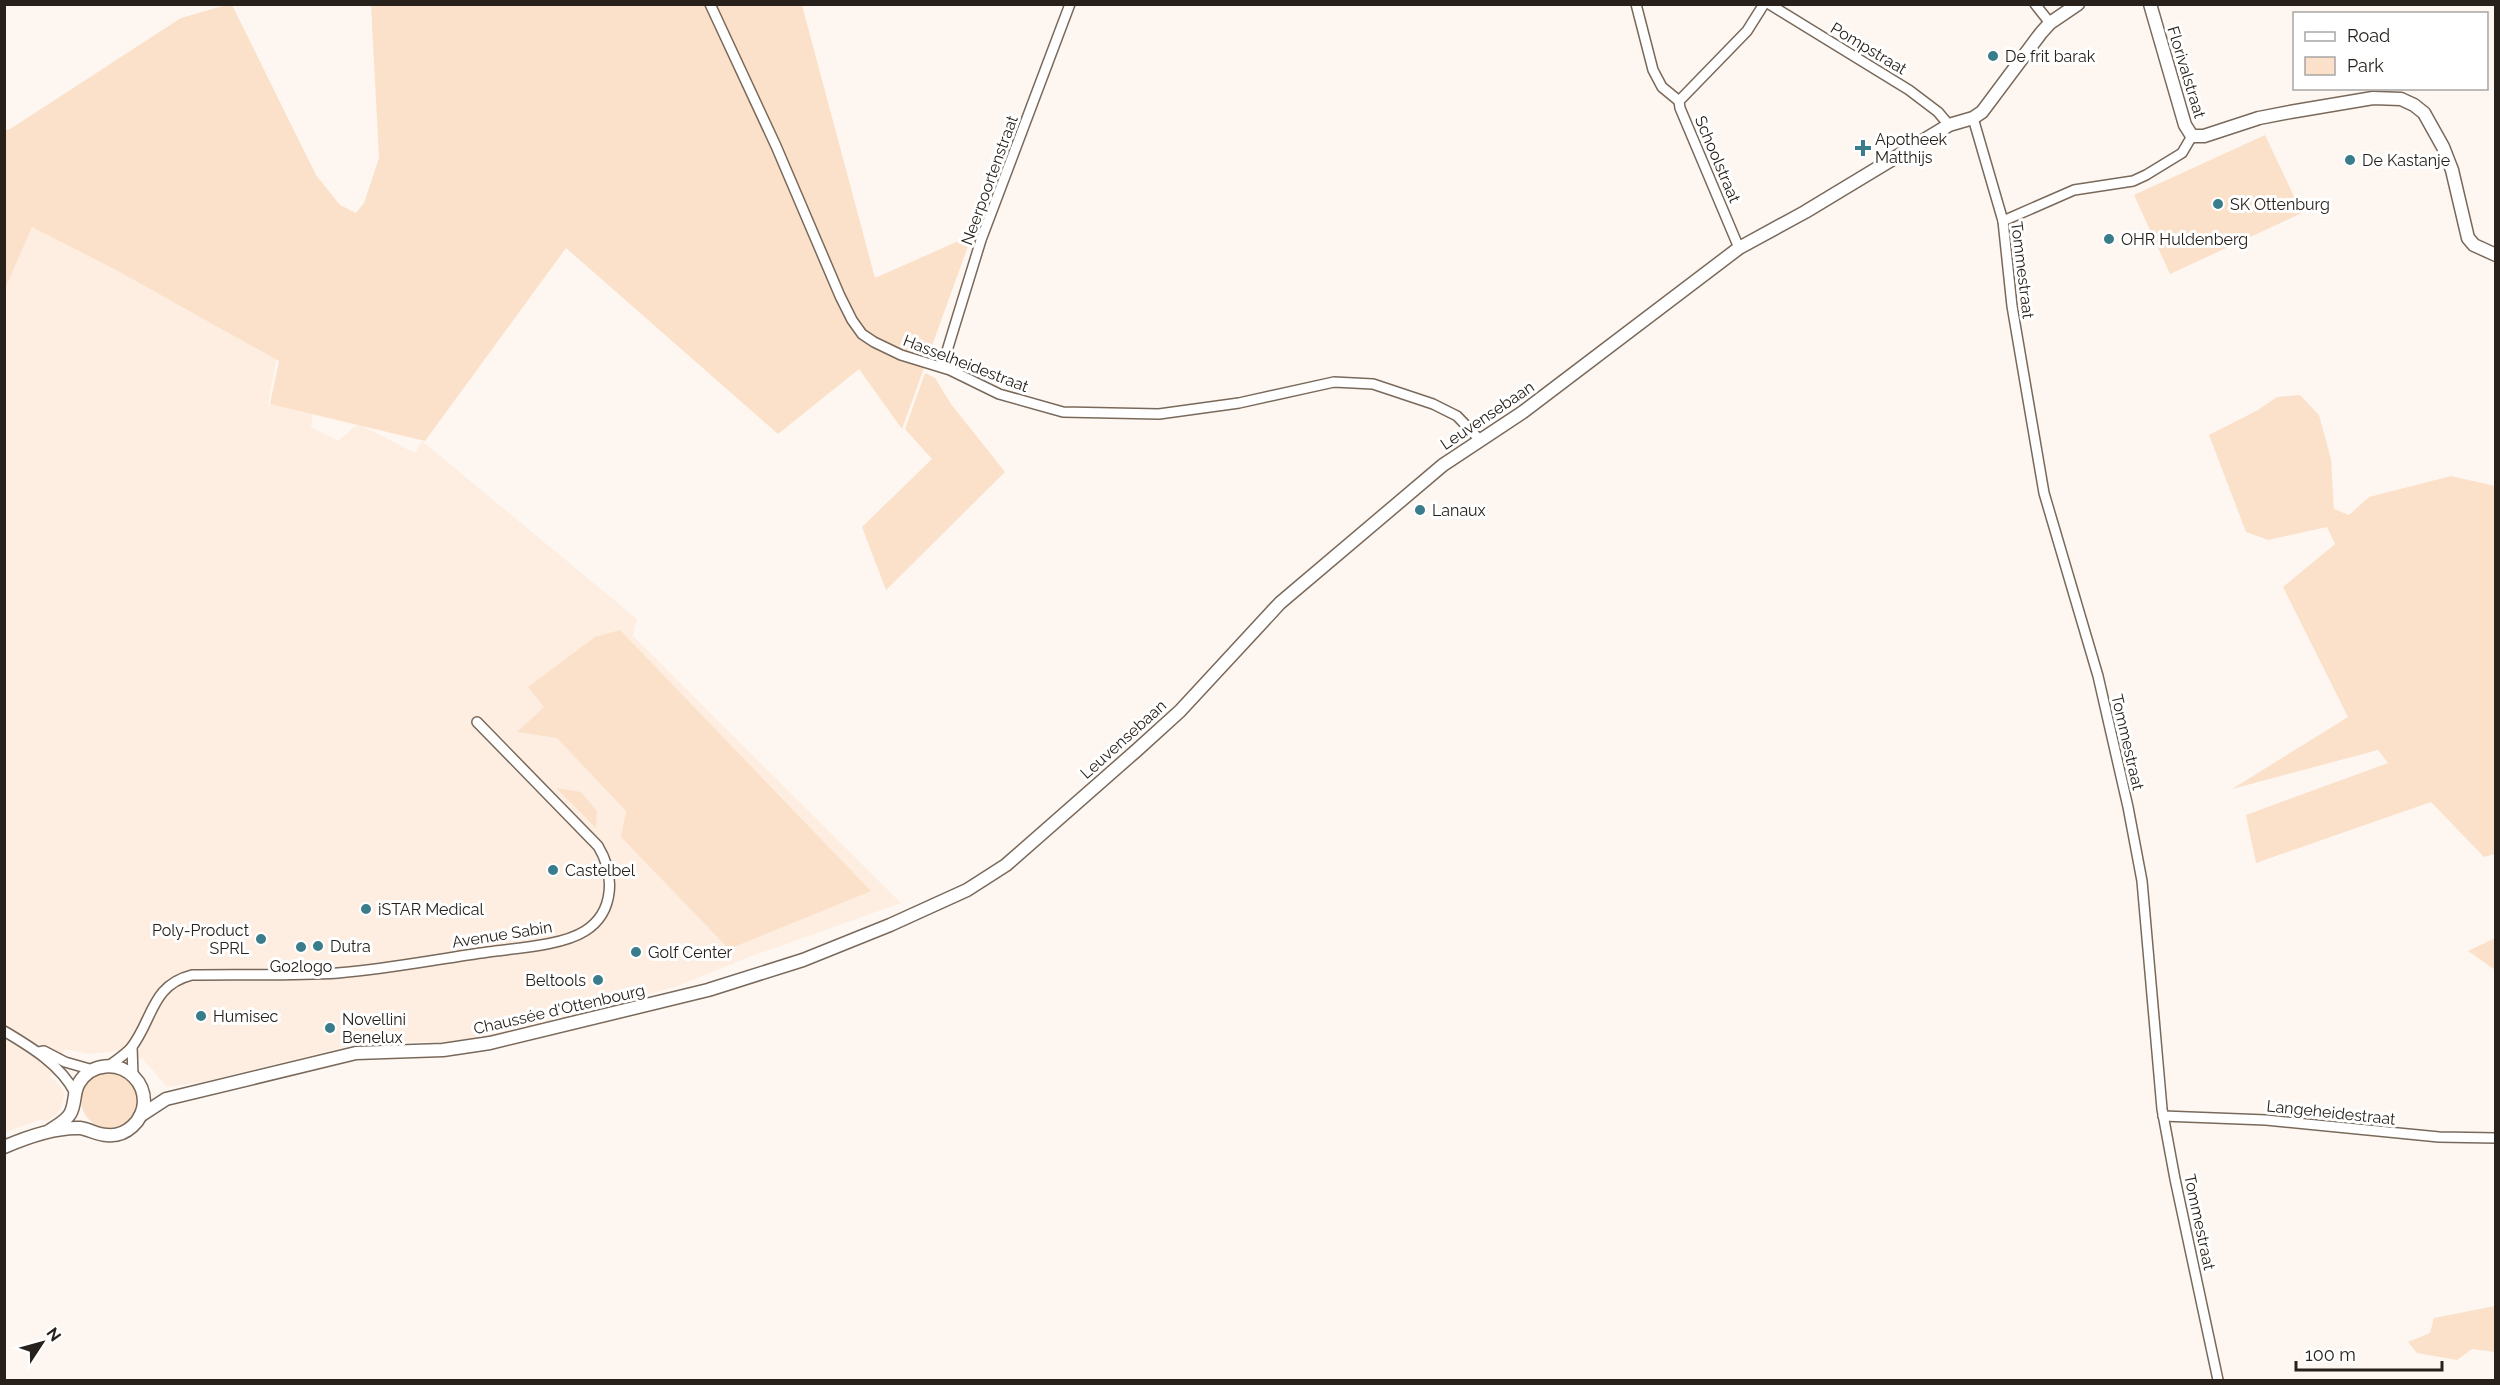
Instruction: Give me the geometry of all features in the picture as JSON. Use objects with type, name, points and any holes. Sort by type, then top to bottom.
[{"type":"street","name":"Hasselheidestraat","points":[[710,4],[776,146],[816,243],[852,320],[862,334],[874,342],[901,355],[942,367],[999,394],[1063,412],[1159,414],[1239,403],[1334,382],[1373,384],[1433,404],[1457,416],[1479,439]]},
{"type":"street","name":"Neerpoortenstraat","points":[[942,367],[981,240],[1070,4]]},
{"type":"street","points":[[1636,4],[1653,69],[1662,87],[1679,101]]},
{"type":"street","name":"Schoolstraat","points":[[1739,248],[1679,101],[1747,31],[1764,4]]},
{"type":"street","name":"Pompstraat","points":[[1768,4],[1909,90],[1938,112],[1949,125]]},
{"type":"street","points":[[2035,4],[2050,23]]},
{"type":"street","name":"Leuvensebaan","points":[[946,900],[987,879],[1016,856],[1180,711],[1280,603],[1443,465],[1523,412],[1739,248],[1805,212],[1949,125],[1973,118],[1982,112],[2050,23],[2078,4]]},
{"type":"street","name":"Florivalstraat","points":[[2150,4],[2185,125],[2192,136],[2204,136],[2259,118],[2290,112],[2373,98],[2401,99],[2414,105],[2424,114],[2443,147],[2452,170],[2468,238],[2474,245],[2496,255]]},
{"type":"street","name":"Tommestraat","points":[[1973,118],[2003,221],[2010,297],[2044,493],[2098,676],[2142,881],[2163,1116],[2218,1380]]},
{"type":"street","points":[[2003,221],[2074,190],[2133,181],[2146,176],[2182,153],[2192,136]]},
{"type":"street","name":"Avenue Sabin","points":[[132,1047],[160,994],[180,978],[192,975],[339,973],[530,946],[573,937],[597,922],[609,897],[610,876],[605,857],[598,846],[477,722]]},
{"type":"street","name":"Chaussée d'Ottenbourg","points":[[4,1147],[49,1131],[80,1128],[107,1136],[123,1133],[136,1123],[140,1116],[166,1099],[356,1053],[460,1048],[640,1007],[766,973],[890,925],[946,900]]},
{"type":"street","points":[[4,1031],[39,1052],[42,1058],[70,1084],[77,1114],[91,1131]]},
{"type":"street","points":[[39,1052],[44,1051],[65,1062],[93,1070],[109,1066],[132,1047]]},
{"type":"street","points":[[132,1047],[133,1076]]},
{"type":"street","points":[[109,1066],[126,1070],[141,1088],[144,1102],[140,1116]]},
{"type":"street","name":"Chaussée d'Ottenbourg","points":[[49,1131],[70,1115],[78,1084],[93,1070]]},
{"type":"street","points":[[141,1088],[166,1099]]},
{"type":"street","name":"Langeheidestraat","points":[[2163,1116],[2266,1120],[2439,1137],[2496,1138]]},
{"type":"shaded area","points":[[4,206],[33,226],[277,356],[268,405],[315,403],[311,427],[338,441],[358,424],[415,453],[422,441],[637,619],[633,636],[901,903],[749,957],[678,986],[470,1043],[369,1041],[202,1082],[167,1087],[142,1058],[117,1051],[89,1054],[65,1049],[50,1077],[59,1084],[64,1094],[62,1106],[57,1115],[47,1121],[40,1120],[5,1132]]},
{"type":"green space","points":[[232,5],[316,175],[340,205],[356,213],[364,203],[379,158],[371,5],[802,5],[875,278],[972,235],[902,429],[859,369],[778,434],[566,248],[425,441],[270,404],[279,361],[116,270],[32,227],[5,289],[5,130],[10,129],[181,18]]},
{"type":"green space","name":"SK Ottenburg","points":[[2265,135],[2302,213],[2170,274],[2134,195]]},
{"type":"green space","points":[[925,373],[935,378],[951,404],[1005,472],[886,590],[862,527],[932,459],[905,429]]},
{"type":"green space","points":[[2300,395],[2319,415],[2331,459],[2334,509],[2349,515],[2369,497],[2451,476],[2495,486],[2495,854],[2484,857],[2431,802],[2256,863],[2246,815],[2388,763],[2378,750],[2232,789],[2348,717],[2283,587],[2335,544],[2327,527],[2268,540],[2246,532],[2209,435],[2258,410],[2277,397]]},
{"type":"green space","points":[[620,630],[871,891],[729,949],[621,837],[626,811],[557,738],[517,732],[544,707],[528,687],[595,637]]},
{"type":"green space","points":[[556,788],[581,792],[597,811],[596,828]]},
{"type":"green space","points":[[2495,938],[2495,970],[2468,951]]},
{"type":"green space","points":[[103,1072],[115,1072],[129,1080],[137,1094],[135,1111],[129,1120],[115,1128],[103,1128],[86,1116],[81,1106],[81,1094],[93,1077]]},
{"type":"green space","points":[[2495,1306],[2495,1352],[2472,1349],[2457,1360],[2417,1353],[2408,1342],[2430,1333],[2434,1318]]},
{"type":"place","name":"De frit barak","points":[[1993,56]]},
{"type":"place","name":"Apotheek Matthijs","points":[[1863,148]]},
{"type":"place","name":"De Kastanje","points":[[2350,160]]},
{"type":"place","name":"SK Ottenburg","points":[[2218,204]]},
{"type":"place","name":"OHR Huldenberg","points":[[2109,239]]},
{"type":"place","name":"Lanaux","points":[[1420,510]]},
{"type":"place","name":"Castelbel","points":[[553,870]]},
{"type":"place","name":"iSTAR Medical","points":[[366,909]]},
{"type":"place","name":"Poly-Product SPRL","points":[[261,939]]},
{"type":"place","name":"Dutra","points":[[318,946]]},
{"type":"place","name":"Go2logo","points":[[301,947]]},
{"type":"place","name":"Golf Center","points":[[636,952]]},
{"type":"place","name":"Beltools","points":[[598,980]]},
{"type":"place","name":"Humisec","points":[[201,1016]]},
{"type":"place","name":"Novellini Benelux","points":[[330,1028]]}]
